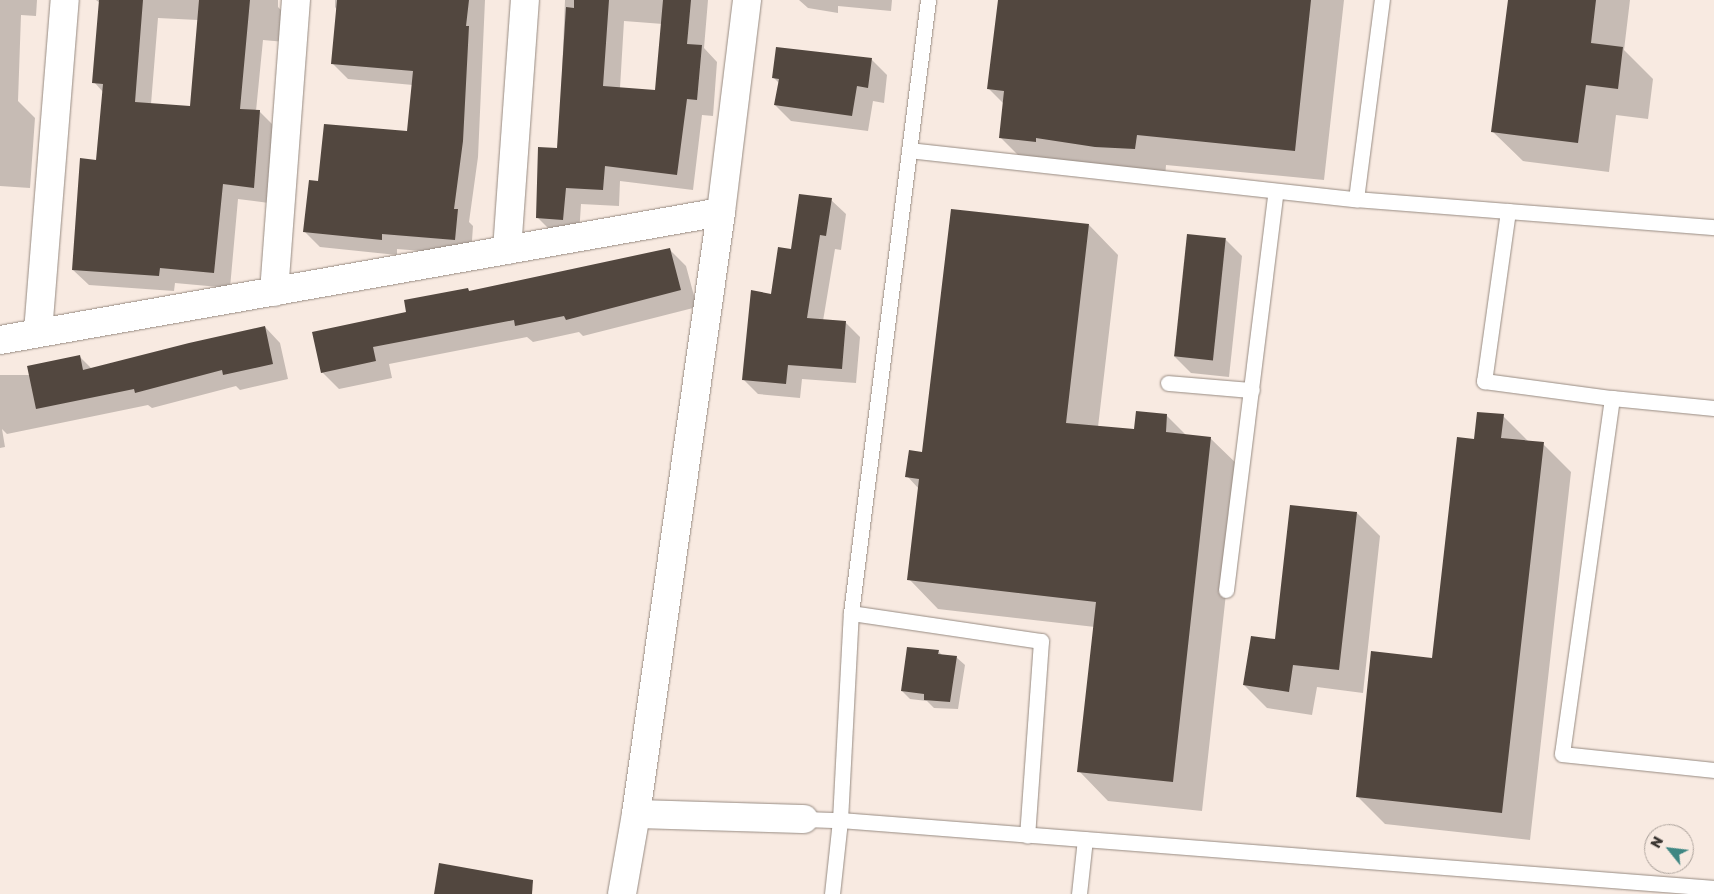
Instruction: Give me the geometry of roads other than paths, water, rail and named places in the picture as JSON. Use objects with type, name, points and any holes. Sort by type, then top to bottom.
[{"type":"street","points":[[38,332],[65,0]]},
{"type":"street","points":[[274,292],[296,0]]},
{"type":"street","points":[[506,250],[525,0]]},
{"type":"street","points":[[622,894],[636,814],[721,212],[747,0]]},
{"type":"street","points":[[0,340],[721,212]]},
{"type":"street","points":[[636,814],[804,819]]},
{"type":"lane","points":[[832,894],[840,820],[851,613],[928,0]]},
{"type":"lane","points":[[1356,200],[1382,0]]},
{"type":"lane","points":[[909,150],[1356,200],[1714,227]]},
{"type":"lane","points":[[1226,590],[1276,190]]},
{"type":"lane","points":[[1508,211],[1484,381],[1612,398],[1714,408]]},
{"type":"lane","points":[[1168,382],[1252,390]]},
{"type":"lane","points":[[1612,398],[1562,754],[1714,770]]},
{"type":"lane","points":[[851,613],[1041,641],[1027,834]]},
{"type":"lane","points":[[804,819],[1027,834],[1714,888]]},
{"type":"lane","points":[[1079,894],[1085,839]]}]
